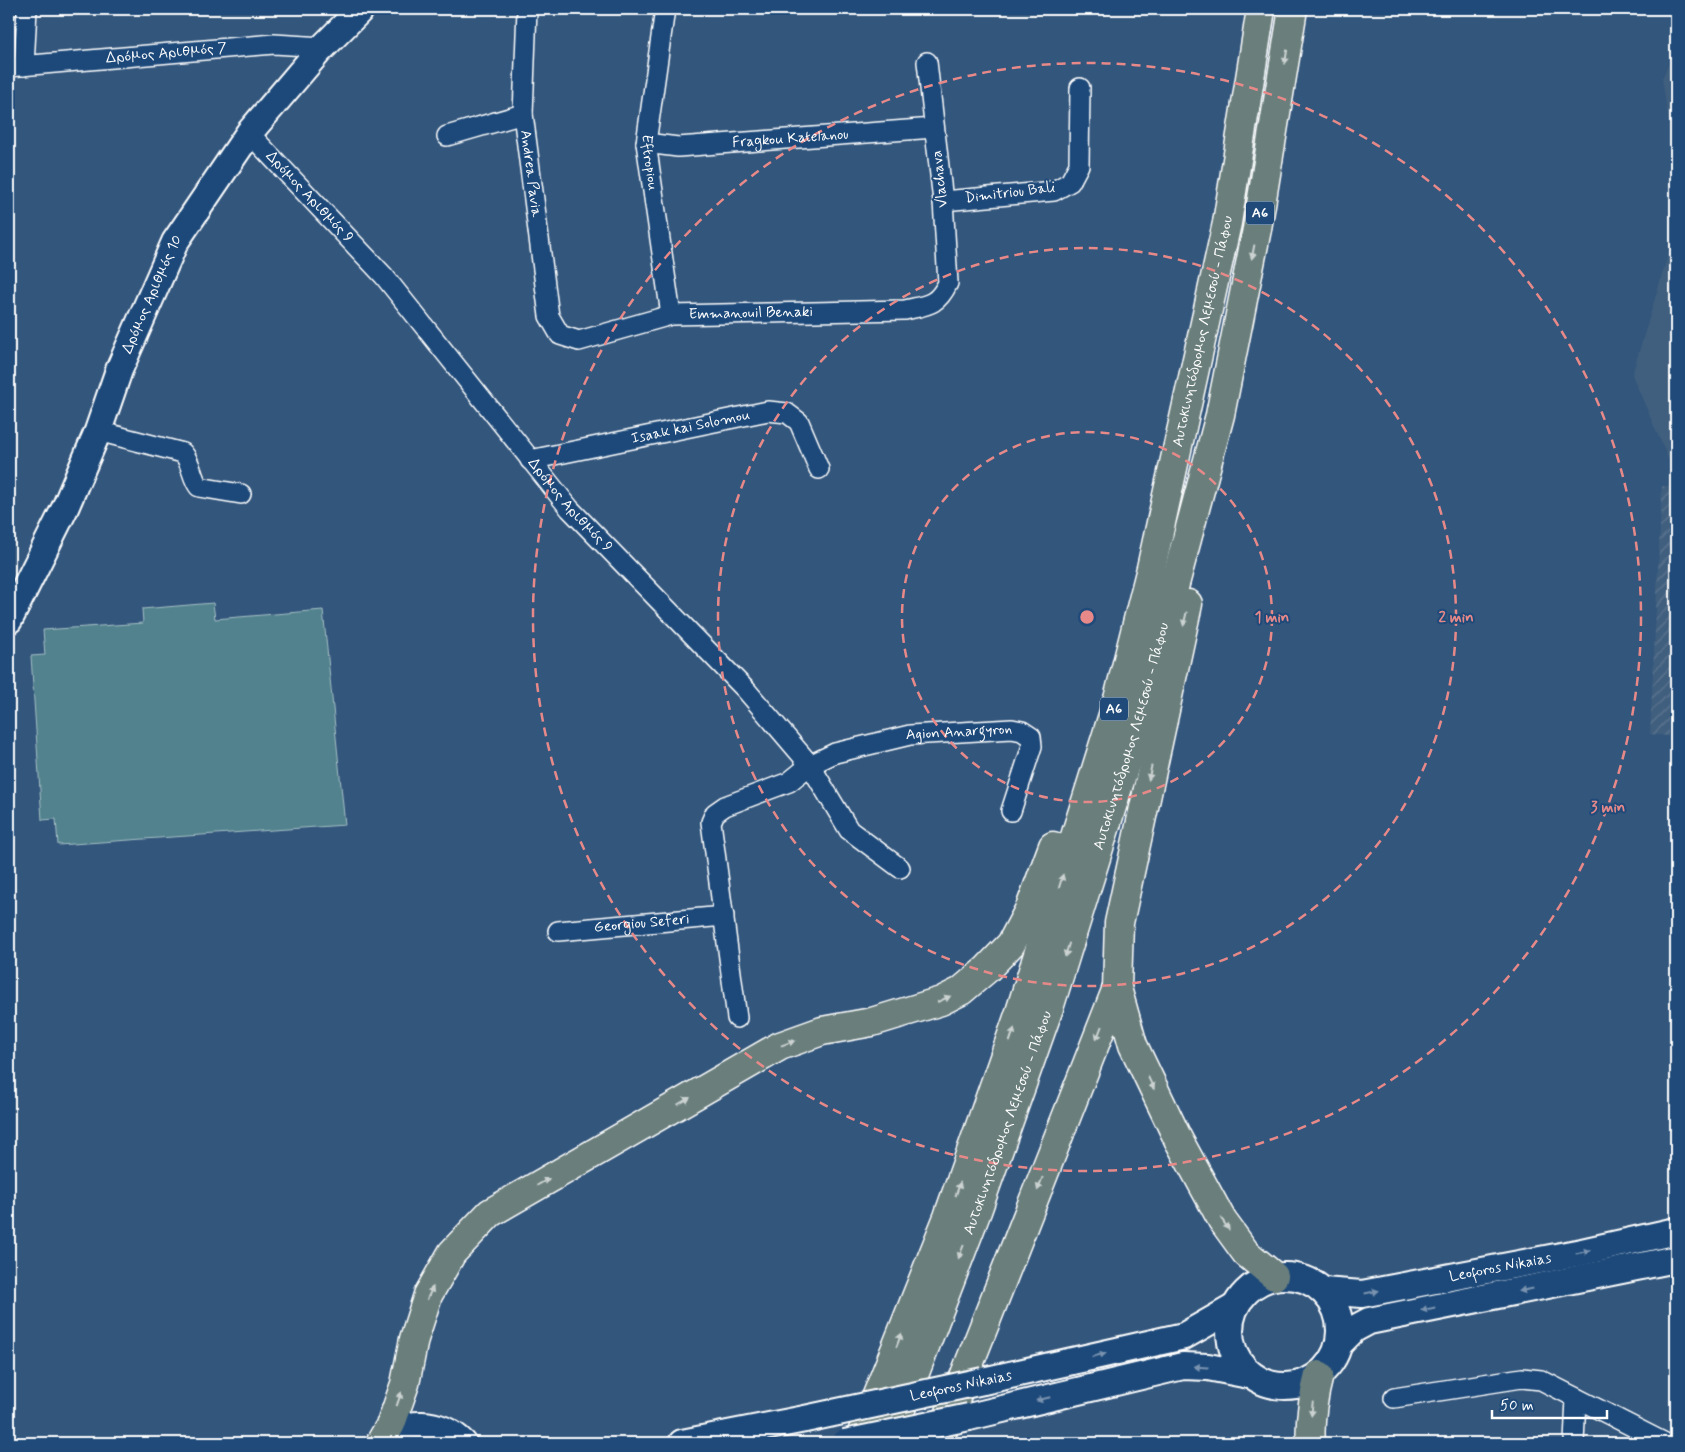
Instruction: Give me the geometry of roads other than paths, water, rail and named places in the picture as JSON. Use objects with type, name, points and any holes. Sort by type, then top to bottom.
[{"type":"highway","name":"Αυτοκινητόδρομος Λεμεσού - Πάφου","points":[[858,1443],[948,1217],[1020,1012],[1118,699],[1152,568],[1227,223],[1261,9]]},
{"type":"highway","name":"Αυτοκινητόδρομος Λεμεσού - Πάφου","points":[[888,1443],[977,1211],[1050,1005],[1138,723],[1220,415],[1257,229],[1293,9]]},
{"type":"highway","points":[[1220,415],[1197,563],[1154,754],[1119,923],[1117,988],[1132,1045],[1178,1139],[1222,1220],[1246,1253],[1274,1276]]},
{"type":"highway","points":[[381,1443],[391,1424],[404,1384],[414,1339],[428,1295],[452,1252],[490,1212],[780,1046],[822,1031],[872,1022],[941,1001],[961,991],[987,969],[1011,944],[1030,908],[1052,851],[1107,681],[1137,571],[1184,422]]},
{"type":"highway","points":[[938,1443],[1117,988]]},
{"type":"highway","points":[[1311,1443],[1312,1404],[1319,1375]]},
{"type":"main road","name":"Δρόμος Αριθμός 10","points":[[9,620],[66,508],[98,431],[119,370],[175,242],[249,133],[323,47],[361,9]]},
{"type":"main road","name":"Leoforos Nikaias","points":[[1323,1291],[1362,1294],[1582,1252],[1676,1231]]},
{"type":"main road","name":"Leoforos Nikaias","points":[[1339,1344],[1354,1329],[1369,1321],[1676,1259]]},
{"type":"main road","points":[[1274,1276],[1300,1278],[1309,1281],[1323,1291],[1334,1306],[1340,1325],[1339,1344],[1332,1361],[1319,1375],[1302,1385],[1284,1388],[1265,1384],[1249,1375],[1237,1361],[1230,1344],[1233,1308],[1243,1293],[1257,1282],[1274,1276]]},
{"type":"main road","name":"Leoforos Nikaias","points":[[682,1443],[805,1419],[1184,1336],[1233,1308]]},
{"type":"main road","name":"Leoforos Nikaias","points":[[845,1443],[969,1417],[1182,1366],[1208,1367],[1249,1375]]},
{"type":"main road","points":[[381,1443],[398,1430],[412,1425],[427,1424],[442,1428],[455,1435],[463,1443]]},
{"type":"street","points":[[16,66],[27,9]]},
{"type":"street","name":"Andrea Pavia","points":[[527,9],[523,114],[548,316],[560,335]]},
{"type":"street","name":"Eftropiou","points":[[665,9],[646,143],[671,315]]},
{"type":"street","name":"Δρόμος Αριθμός 7","points":[[16,66],[274,44],[323,47]]},
{"type":"street","name":"Vlachava","points":[[926,62],[943,201],[948,283],[942,296]]},
{"type":"street","name":"Dimitriou Bali","points":[[943,201],[1054,191],[1070,182],[1079,164],[1080,88]]},
{"type":"street","points":[[447,136],[523,114]]},
{"type":"street","name":"Fragkou Katelanou","points":[[646,143],[678,147],[934,128]]},
{"type":"street","name":"Δρόμος Αριθμός 9","points":[[249,133],[384,276],[570,509],[746,690],[810,765],[849,830],[900,868]]},
{"type":"street","name":"Emmanouil Benaki","points":[[560,335],[579,341],[671,315],[905,310],[931,304],[942,296]]},
{"type":"street","name":"Isaak kai Solomou","points":[[530,460],[768,411],[787,413],[799,422],[819,469]]},
{"type":"street","points":[[98,431],[183,453],[189,460],[194,480],[199,487],[241,494]]},
{"type":"street","name":"Agion Anargyron","points":[[737,1018],[711,822],[715,813],[725,806],[789,782],[810,765],[835,753],[910,735],[1012,729],[1022,731],[1031,737],[1032,746],[1011,812]]},
{"type":"street","name":"Georgiou Seferi","points":[[558,931],[724,916]]},
{"type":"street","points":[[1394,1398],[1522,1378],[1541,1380],[1665,1443]]},
{"type":"street","points":[[1574,1443],[1576,1398]]}]
